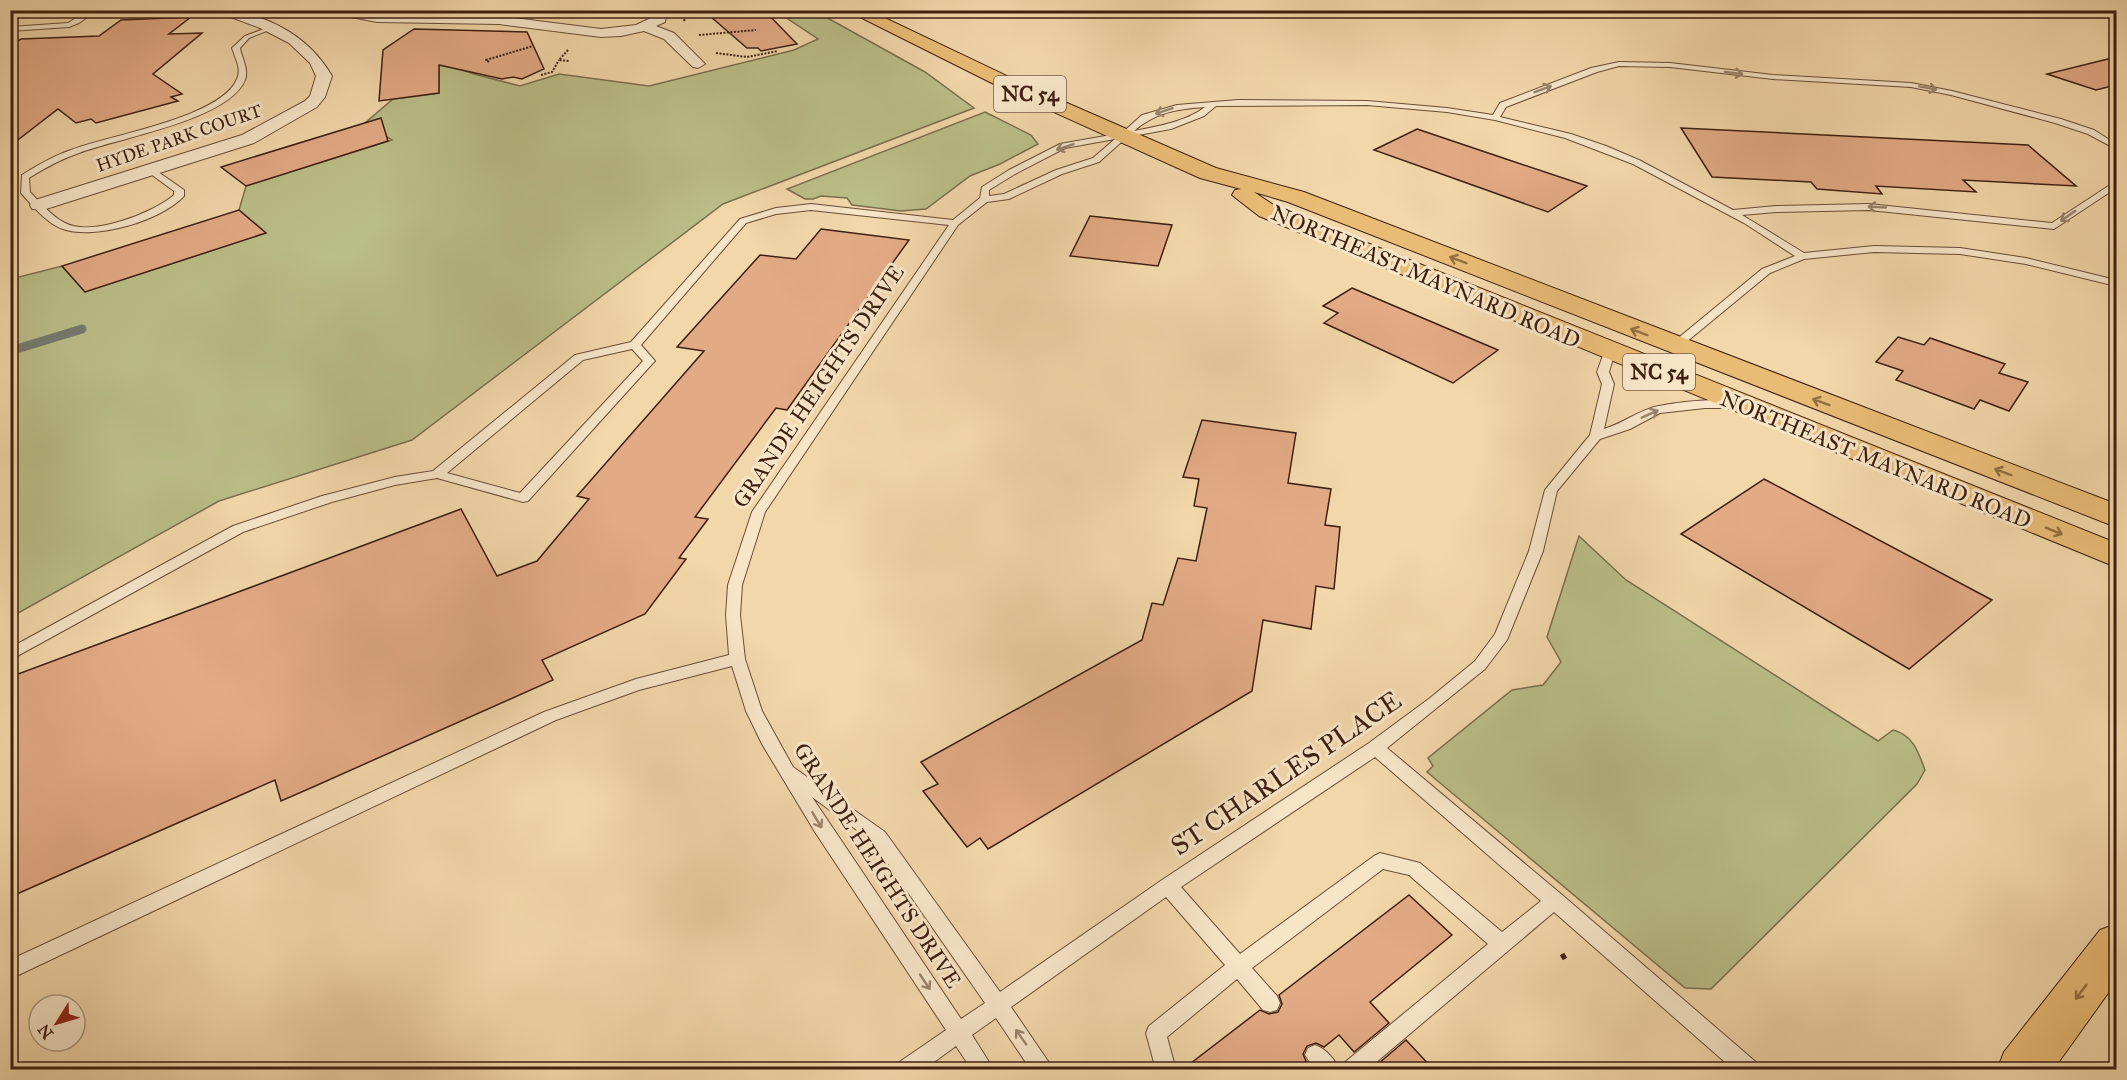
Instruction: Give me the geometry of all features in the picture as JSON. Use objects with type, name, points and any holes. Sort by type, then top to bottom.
[{"type":"main road","name":"NORTHEAST MAYNARD ROAD","points":[[854,10],[1122,136],[1208,173],[1296,197],[2116,516]]},
{"type":"main road","name":"NORTHEAST MAYNARD ROAD","points":[[1208,173],[1267,211],[1609,352],[2116,556]]},
{"type":"main road","points":[[2022,1070],[2116,945]]},
{"type":"street","points":[[10,13],[19,10]]},
{"type":"street","name":"HYDE PARK COURT","points":[[39,205],[248,139],[296,114],[317,97],[324,76],[318,61],[306,47],[272,28],[218,10]]},
{"type":"street","points":[[336,10],[367,17],[406,20],[507,20],[588,33],[618,32],[646,27],[660,19],[660,10]]},
{"type":"street","points":[[646,27],[669,36],[698,64]]},
{"type":"lane","points":[[10,28],[69,25],[94,10]]},
{"type":"lane","points":[[151,170],[179,190],[179,196],[173,202],[144,216],[113,225],[77,231],[62,226],[26,193],[25,177],[34,168],[51,159],[86,146],[189,116],[221,102],[240,82],[244,69],[236,48],[247,37],[272,28]]},
{"type":"lane","points":[[1495,118],[1503,105],[1594,70],[1619,64],[1670,65],[1773,77],[1911,85],[1952,93],[2058,121],[2091,132],[2116,147]]},
{"type":"lane","points":[[984,199],[1006,197],[1059,172],[1095,160],[1145,117],[1177,107],[1238,102],[1367,103],[1447,110],[1495,118],[1568,136],[1622,155],[1732,213],[1802,256]]},
{"type":"lane","points":[[1122,136],[1168,127],[1201,114],[1213,105]]},
{"type":"lane","name":"GRANDE HEIGHTS DRIVE","points":[[984,1070],[821,827],[754,711],[737,659],[733,615],[735,585],[759,512],[955,223],[984,199],[985,189],[1012,172],[1063,146],[1122,136]]},
{"type":"lane","points":[[1732,213],[1776,209],[1869,207],[2054,226],[2116,184]]},
{"type":"lane","points":[[436,474],[579,357],[635,345],[743,221],[767,211],[811,207],[955,223]]},
{"type":"lane","points":[[1675,346],[1766,271],[1802,256],[1874,249],[1960,251],[2026,261],[2116,283]]},
{"type":"lane","points":[[10,655],[238,529],[327,499],[394,481],[436,474],[523,498],[649,362],[635,345]]},
{"type":"lane","name":"ST CHARLES PLACE","points":[[905,1070],[1168,886],[1375,748],[1480,665],[1502,636],[1536,551],[1551,490],[1596,436],[1608,384],[1603,372],[1609,352]]},
{"type":"lane","points":[[1596,436],[1626,426],[1657,410],[1705,404],[1738,404]]},
{"type":"lane","points":[[10,970],[550,716],[636,685],[737,659]]},
{"type":"lane","points":[[1375,748],[1751,1068]]},
{"type":"lane","name":"GRANDE HEIGHTS DRIVE","points":[[788,770],[879,837],[1044,1070]]},
{"type":"lane","points":[[1166,1070],[1156,1033],[1239,966],[1380,861],[1414,868],[1502,945]]},
{"type":"lane","points":[[1168,886],[1270,1003]]},
{"type":"lane","points":[[1351,1070],[1555,900]]},
{"type":"path","points":[[681,24],[688,10]]},
{"type":"path","points":[[739,31],[746,26]]},
{"type":"path","points":[[702,38],[698,35],[756,30]]},
{"type":"path","points":[[489,62],[486,60],[536,45]]},
{"type":"path","points":[[541,75],[552,72],[559,60],[573,46]]},
{"type":"path","points":[[716,53],[727,58],[778,51]]},
{"type":"path","points":[[559,60],[569,61]]},
{"type":"green space","points":[[776,11],[815,11],[925,72],[974,108],[723,204],[412,440],[219,501],[11,617],[11,279],[62,266],[85,292],[265,233],[239,210],[246,186],[392,140],[365,123],[393,99],[439,93],[439,62],[520,86],[559,74],[649,86],[794,50],[818,39]]},
{"type":"green space","points":[[985,112],[1031,135],[1038,144],[1000,164],[970,176],[926,209],[901,211],[852,205],[847,198],[821,196],[805,199],[787,189]]},
{"type":"green space","points":[[1579,536],[1626,580],[1878,741],[1893,730],[1900,732],[1917,750],[1925,770],[1917,784],[1711,989],[1685,988],[1427,772],[1433,766],[1428,758],[1512,690],[1543,685],[1561,662],[1547,637]]},
{"type":"building","points":[[703,10],[764,10],[797,44],[761,51],[758,48],[747,48]]},
{"type":"building","points":[[191,17],[169,34],[202,33],[153,74],[182,94],[171,97],[178,101],[96,123],[91,119],[76,123],[58,109],[10,146],[10,47],[21,39],[99,36],[121,20]]},
{"type":"building","points":[[414,29],[527,32],[544,69],[522,79],[513,77],[502,79],[439,65],[439,93],[379,101],[383,50]]},
{"type":"building","points":[[2116,57],[2116,85],[2096,90],[2047,74]]},
{"type":"building","points":[[381,118],[388,141],[246,186],[221,167]]},
{"type":"building","points":[[1681,128],[2028,145],[2076,186],[1963,180],[1976,192],[1876,186],[1882,194],[1817,189],[1811,182],[1712,177]]},
{"type":"building","points":[[1417,129],[1587,186],[1548,212],[1374,150]]},
{"type":"building","points":[[239,210],[266,233],[85,292],[62,266]]},
{"type":"building","points":[[1090,216],[1172,225],[1158,266],[1070,256]]},
{"type":"building","points":[[821,229],[909,240],[787,410],[776,408],[695,517],[708,519],[679,558],[686,559],[645,614],[542,660],[553,680],[313,787],[281,801],[275,780],[10,897],[10,677],[461,509],[497,576],[537,561],[589,499],[577,496],[704,351],[677,347],[760,255],[796,259]]},
{"type":"building","points":[[1352,288],[1498,350],[1453,383],[1324,323],[1338,313],[1323,306]]},
{"type":"building","points":[[1898,337],[1924,345],[1930,338],[2005,364],[1999,373],[2028,382],[2009,411],[1980,400],[1974,409],[1896,380],[1903,371],[1876,362]]},
{"type":"building","points":[[1202,420],[1296,433],[1288,483],[1331,489],[1325,525],[1340,527],[1334,589],[1316,586],[1311,629],[1263,620],[1252,691],[988,849],[980,838],[967,847],[923,791],[938,784],[921,762],[1142,640],[1152,603],[1163,605],[1178,558],[1196,561],[1207,508],[1194,506],[1199,479],[1183,477]]},
{"type":"building","points":[[1764,479],[1992,600],[1909,669],[1681,534]]},
{"type":"building","points":[[1409,895],[1452,935],[1370,1002],[1389,1023],[1354,1052],[1339,1035],[1324,1047],[1316,1043],[1307,1046],[1303,1054],[1306,1061],[1296,1070],[1182,1070],[1260,1010],[1269,1014],[1278,1012],[1282,1004],[1279,995]]},
{"type":"building","points":[[1406,1040],[1434,1070],[1371,1070]]},
{"type":"waterway","points":[[10,351],[82,329]]}]
